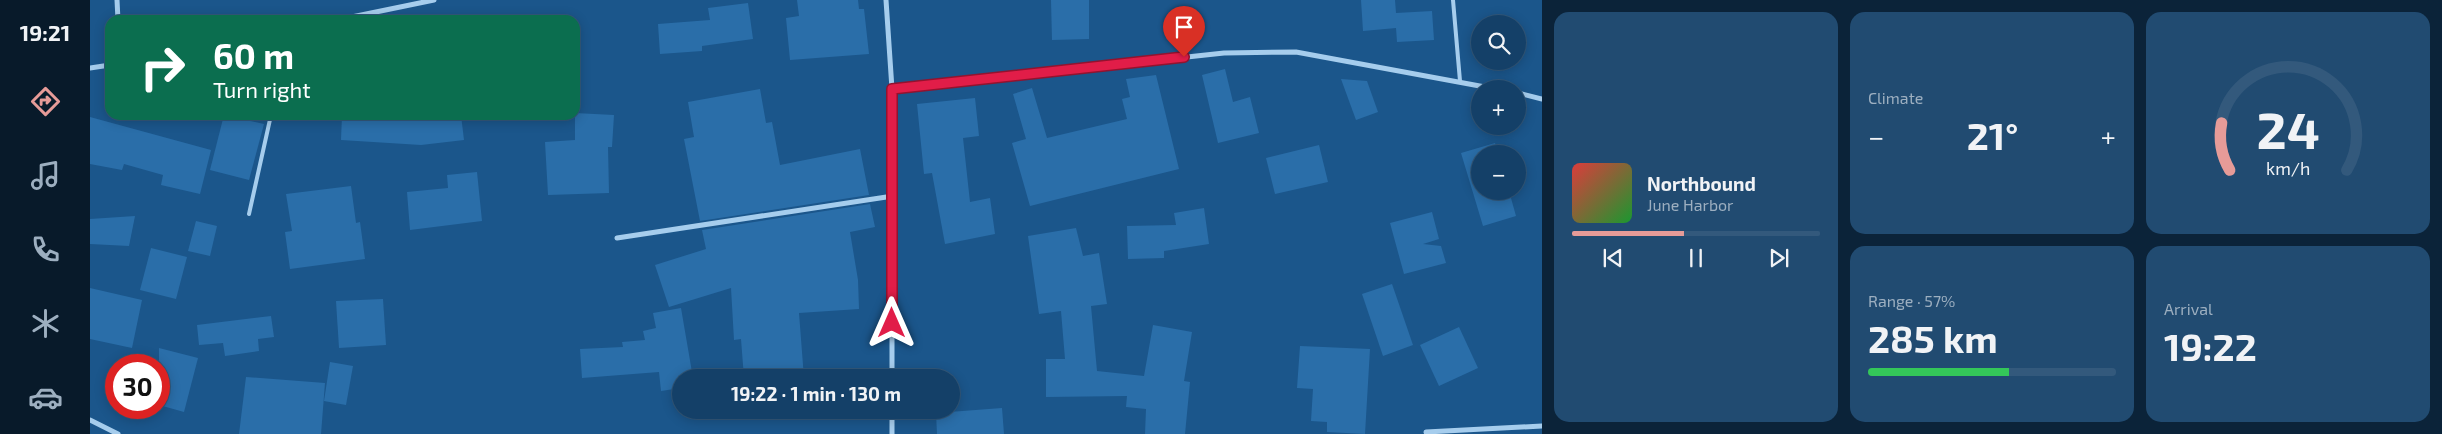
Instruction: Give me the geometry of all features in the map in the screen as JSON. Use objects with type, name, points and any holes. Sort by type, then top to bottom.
[{"type":"street","points":[[117,0],[118,15]]},
{"type":"street","points":[[361,15],[434,0]]},
{"type":"street","points":[[886,0],[892,89],[892,369]]},
{"type":"street","points":[[892,89],[1224,53],[1296,52],[1471,83]]},
{"type":"street","points":[[90,68],[105,66]]},
{"type":"street","points":[[1526,95],[1542,99]]},
{"type":"street","points":[[617,238],[892,196]]},
{"type":"street","points":[[892,419],[892,434]]},
{"type":"street","points":[[90,420],[118,434]]},
{"type":"street","points":[[1426,432],[1542,426]]},
{"type":"lane","points":[[1453,0],[1460,81]]},
{"type":"lane","points":[[249,214],[271,120]]},
{"type":"building","points":[[797,0],[858,0],[859,9],[864,9],[869,54],[790,60],[786,18],[799,16]]},
{"type":"building","points":[[1051,0],[1089,0],[1089,39],[1052,40]]},
{"type":"building","points":[[1361,0],[1395,0],[1396,13],[1432,11],[1434,40],[1397,42],[1396,28],[1363,31]]},
{"type":"building","points":[[748,3],[753,39],[702,46],[702,51],[660,54],[658,24],[710,20],[708,8]]},
{"type":"building","points":[[1225,69],[1233,102],[1250,97],[1259,133],[1218,143],[1202,75]]},
{"type":"building","points":[[1156,75],[1179,169],[1030,206],[1012,143],[1026,139],[1013,94],[1032,88],[1047,138],[1127,119],[1122,99],[1130,97],[1126,79]]},
{"type":"building","points":[[1341,79],[1367,81],[1378,112],[1356,120]]},
{"type":"building","points":[[760,89],[766,123],[772,122],[780,165],[860,149],[869,195],[700,221],[684,139],[694,137],[688,102]]},
{"type":"building","points":[[975,98],[979,136],[963,138],[970,202],[990,198],[995,234],[945,244],[932,173],[924,174],[917,104]]},
{"type":"building","points":[[580,113],[614,115],[612,147],[608,147],[609,193],[548,195],[545,142],[575,140],[575,120],[580,120]]},
{"type":"building","points":[[90,117],[211,150],[200,194],[161,185],[163,175],[124,164],[122,170],[90,164]]},
{"type":"building","points":[[223,120],[246,120],[264,124],[249,180],[210,170]]},
{"type":"building","points":[[342,120],[462,120],[464,140],[421,145],[341,140]]},
{"type":"building","points":[[1319,145],[1328,182],[1275,194],[1266,158]]},
{"type":"building","points":[[1471,150],[1471,186],[1461,153]]},
{"type":"building","points":[[477,172],[482,221],[410,230],[407,192],[448,188],[447,175]]},
{"type":"building","points":[[351,186],[356,223],[360,222],[365,259],[290,269],[285,232],[292,231],[286,194]]},
{"type":"building","points":[[1475,200],[1512,200],[1516,216],[1483,226]]},
{"type":"building","points":[[870,204],[875,227],[850,232],[858,280],[859,309],[799,313],[803,369],[743,369],[741,339],[734,340],[731,288],[669,307],[655,265],[706,249],[702,230]]},
{"type":"building","points":[[1204,208],[1209,244],[1164,251],[1164,258],[1128,259],[1127,226],[1176,225],[1174,213]]},
{"type":"building","points":[[1432,212],[1439,239],[1423,244],[1441,246],[1446,263],[1404,274],[1390,223]]},
{"type":"building","points":[[135,216],[129,246],[90,244],[90,219]]},
{"type":"building","points":[[196,221],[217,226],[210,256],[188,251]]},
{"type":"building","points":[[1076,228],[1083,256],[1099,253],[1107,304],[1091,306],[1097,371],[1144,376],[1153,325],[1192,332],[1184,381],[1190,382],[1185,434],[1145,434],[1146,409],[1126,407],[1127,396],[1046,397],[1046,359],[1065,359],[1061,311],[1039,314],[1028,236]]},
{"type":"building","points":[[151,248],[187,257],[176,299],[140,290]]},
{"type":"building","points":[[1392,284],[1413,345],[1383,356],[1362,294]]},
{"type":"building","points":[[90,288],[142,300],[132,348],[90,339]]},
{"type":"building","points":[[383,299],[386,345],[339,348],[336,301]]},
{"type":"building","points":[[681,308],[691,369],[672,369],[672,389],[661,391],[659,372],[582,378],[580,349],[623,347],[622,342],[645,340],[643,331],[656,328],[653,313]]},
{"type":"building","points":[[271,316],[274,337],[258,339],[259,351],[225,356],[223,343],[199,345],[197,325]]},
{"type":"building","points":[[1459,327],[1478,368],[1439,386],[1420,345]]},
{"type":"building","points":[[1300,346],[1370,349],[1365,434],[1327,432],[1327,422],[1311,421],[1313,389],[1297,388]]},
{"type":"building","points":[[159,348],[198,358],[184,412],[170,408],[170,354],[159,354]]},
{"type":"building","points":[[330,362],[353,366],[346,405],[324,401]]},
{"type":"building","points":[[246,377],[325,383],[321,434],[239,434]]},
{"type":"building","points":[[1002,408],[1004,434],[937,434],[936,419],[960,419],[960,411]]},
{"type":"route","points":[[892,323],[892,89],[1184,57]]}]
